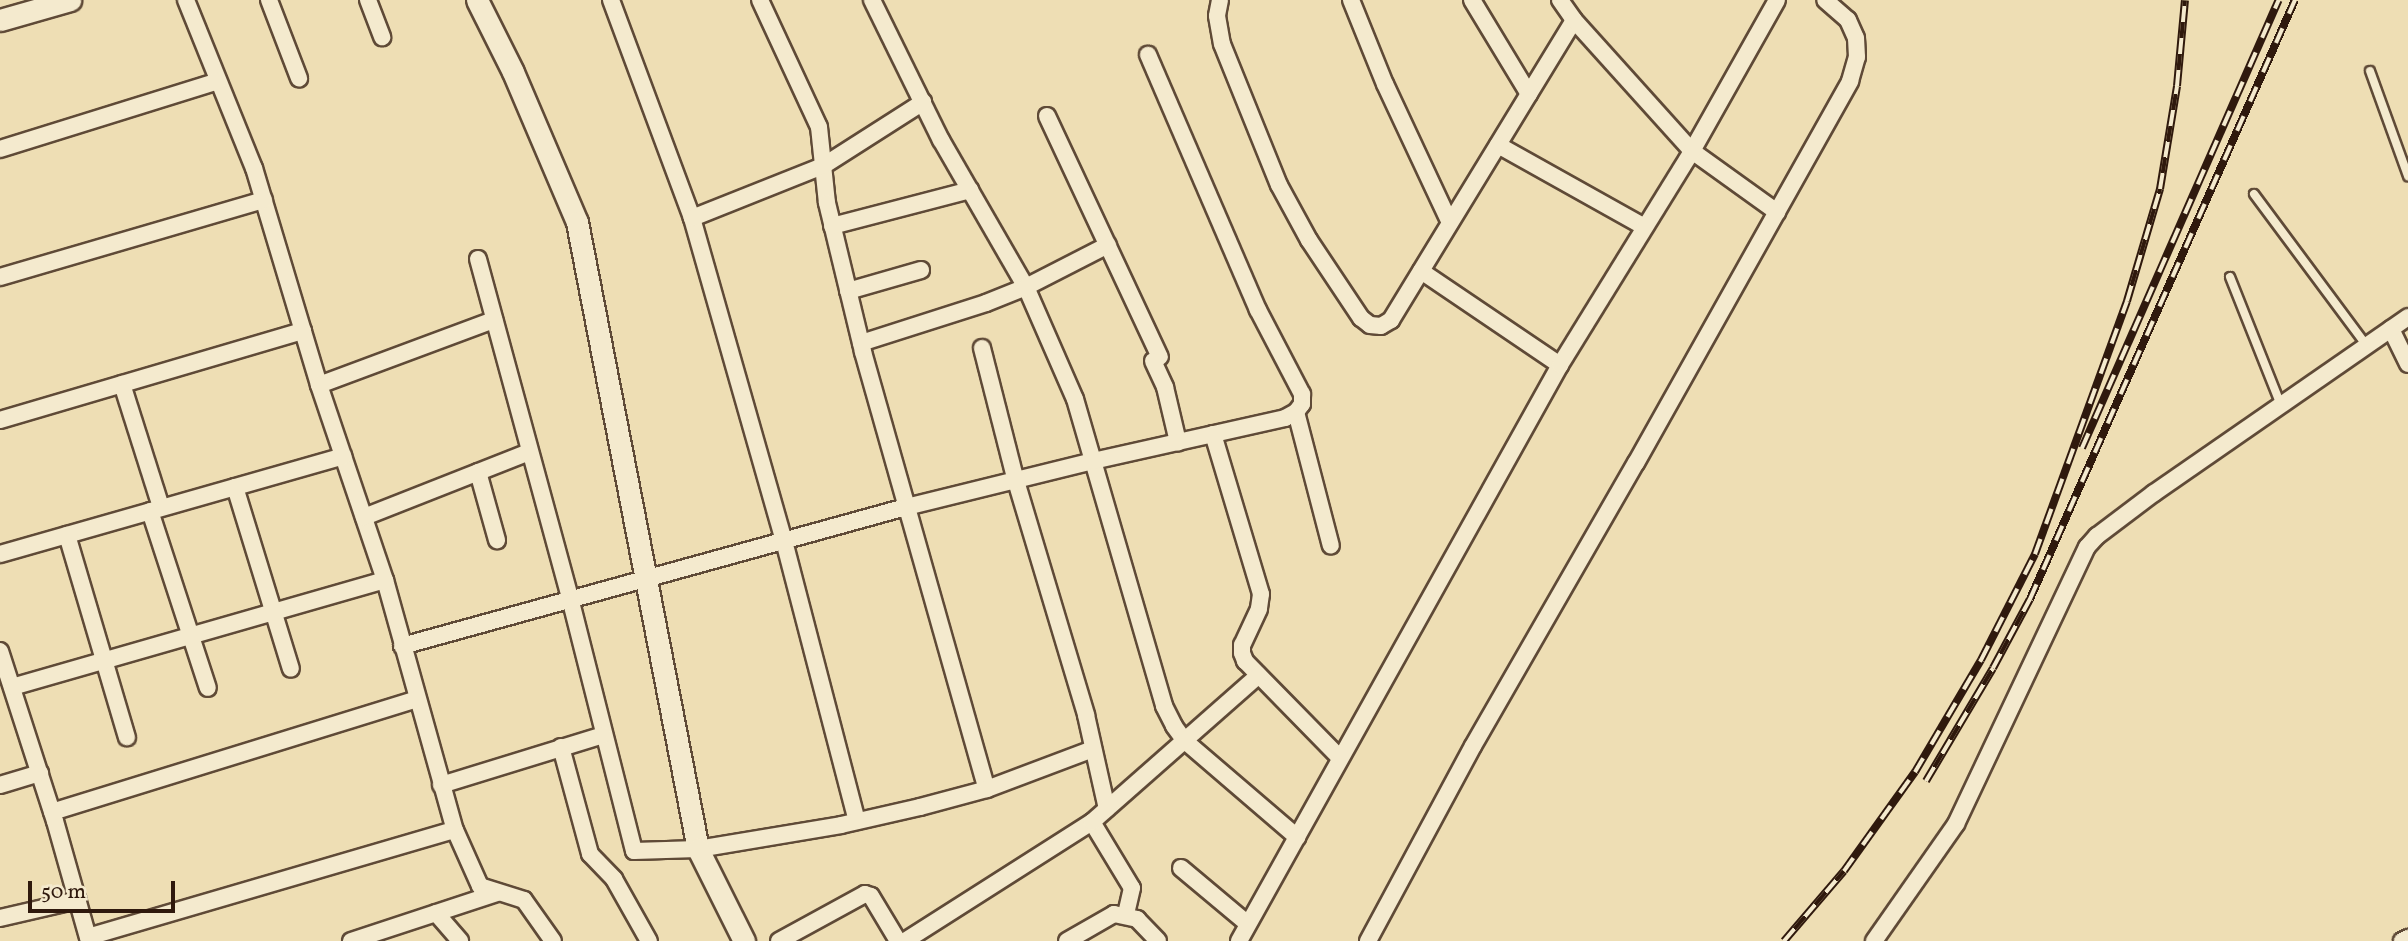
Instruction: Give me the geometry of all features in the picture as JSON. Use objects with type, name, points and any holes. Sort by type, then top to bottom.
[{"type":"street","points":[[0,20],[70,0]]},
{"type":"street","points":[[186,0],[254,167],[319,385],[385,580],[441,785],[473,878],[480,886],[524,900],[553,941]]},
{"type":"street","points":[[269,0],[299,78]]},
{"type":"street","points":[[368,0],[382,37]]},
{"type":"street","points":[[477,0],[513,72],[577,222],[698,849],[744,941]]},
{"type":"street","points":[[611,0],[692,218],[784,541],[857,821]]},
{"type":"street","points":[[761,0],[819,127],[832,226],[861,343],[987,789]]},
{"type":"street","points":[[872,0],[970,190],[1026,287],[1075,399],[1164,706],[1185,741],[1297,836]]},
{"type":"street","points":[[1220,0],[1217,16],[1222,44],[1279,185],[1309,240],[1361,318],[1370,325],[1381,326],[1391,320],[1574,20]]},
{"type":"street","points":[[1351,0],[1385,83],[1450,223]]},
{"type":"street","points":[[1472,0],[1529,94]]},
{"type":"street","points":[[1560,0],[1574,20],[1692,150],[1777,212]]},
{"type":"street","points":[[1238,941],[1560,365],[1692,150],[1777,0]]},
{"type":"street","points":[[1368,941],[1473,746],[1850,81],[1857,57],[1856,38],[1848,20],[1825,0]]},
{"type":"street","points":[[402,646],[906,507],[1285,418],[1296,412],[1302,404],[1302,394],[1258,310],[1148,55]]},
{"type":"street","points":[[0,149],[218,81]]},
{"type":"street","points":[[692,218],[823,166],[923,102]]},
{"type":"street","points":[[1047,116],[1108,245],[1157,359],[1178,442]]},
{"type":"street","points":[[1498,145],[1645,227]]},
{"type":"street","points":[[832,226],[970,190]]},
{"type":"street","points":[[0,277],[264,200]]},
{"type":"street","points":[[861,343],[956,314],[1026,287],[1108,245]]},
{"type":"street","points":[[478,259],[570,598],[634,850],[698,849],[857,821],[987,789],[1093,749]]},
{"type":"street","points":[[848,290],[921,270]]},
{"type":"street","points":[[1421,271],[1560,365]]},
{"type":"street","points":[[1874,941],[1956,824],[2087,547],[2097,536],[2154,493],[2408,317]]},
{"type":"street","points":[[319,385],[494,320]]},
{"type":"street","points":[[2391,329],[2408,364]]},
{"type":"street","points":[[0,420],[303,331]]},
{"type":"street","points":[[982,348],[1016,481],[1093,749],[1107,809]]},
{"type":"street","points":[[122,384],[190,636],[208,688]]},
{"type":"street","points":[[1296,412],[1331,545]]},
{"type":"street","points":[[1213,435],[1261,594],[1259,609],[1242,645],[1245,661],[1340,758]]},
{"type":"street","points":[[364,517],[530,452]]},
{"type":"street","points":[[0,554],[343,456]]},
{"type":"street","points":[[478,472],[497,540]]},
{"type":"street","points":[[235,487],[291,669]]},
{"type":"street","points":[[66,535],[106,660],[127,737]]},
{"type":"street","points":[[12,687],[385,580]]},
{"type":"street","points":[[0,650],[52,811],[89,939],[455,830]]},
{"type":"street","points":[[905,941],[1092,822],[1259,676]]},
{"type":"street","points":[[52,811],[416,699]]},
{"type":"street","points":[[441,785],[604,735]]},
{"type":"street","points":[[561,747],[590,854],[614,878],[649,941]]},
{"type":"street","points":[[0,785],[40,773]]},
{"type":"street","points":[[1092,822],[1132,888],[1126,914]]},
{"type":"street","points":[[1181,868],[1248,925]]},
{"type":"street","points":[[351,941],[497,892]]},
{"type":"street","points":[[779,941],[865,894],[871,896],[898,941]]},
{"type":"street","points":[[0,918],[78,900]]},
{"type":"street","points":[[436,913],[460,941]]},
{"type":"street","points":[[1067,941],[1107,916],[1126,914],[1137,919],[1158,941]]},
{"type":"street","points":[[2402,941],[2408,938]]},
{"type":"lane","points":[[2370,71],[2408,176]]},
{"type":"lane","points":[[2254,194],[2367,346]]},
{"type":"lane","points":[[2230,276],[2281,405]]},
{"type":"railway","points":[[1784,941],[1844,871],[1915,772],[1981,660],[2035,554],[2127,301],[2160,189],[2177,86],[2185,0]]},
{"type":"railway","points":[[2082,448],[2279,0]]},
{"type":"railway","points":[[1926,781],[1993,668],[2030,599],[2295,0]]}]
